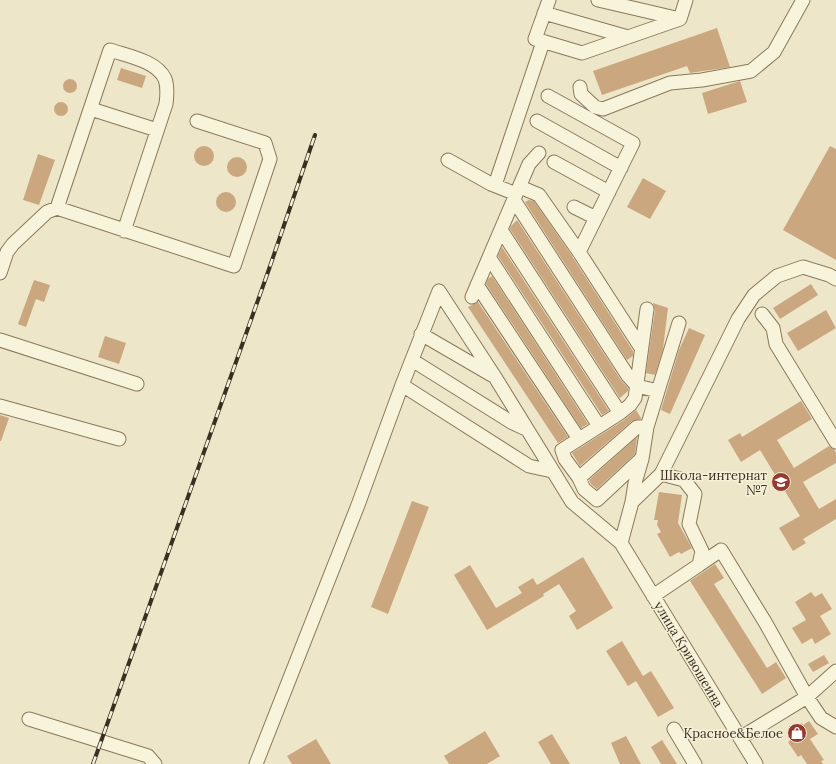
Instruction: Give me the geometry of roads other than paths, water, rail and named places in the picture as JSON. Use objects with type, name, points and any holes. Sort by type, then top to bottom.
[{"type":"street","points":[[549,0],[535,39],[582,53],[680,19]]},
{"type":"street","points":[[598,0],[680,19]]},
{"type":"street","points":[[680,19],[686,0]]},
{"type":"street","points":[[580,87],[581,94],[595,107],[603,109],[670,83],[702,80],[751,71],[774,52],[802,0]]},
{"type":"street","points":[[544,13],[628,37]]},
{"type":"street","points":[[495,186],[543,42]]},
{"type":"street","points":[[57,208],[110,50],[153,65],[160,71],[165,80],[167,90],[166,104],[124,231]]},
{"type":"street","points":[[548,96],[634,143],[579,252]]},
{"type":"street","points":[[90,108],[157,130]]},
{"type":"street","points":[[0,273],[7,252],[13,244],[47,212],[57,208],[234,266],[270,159],[265,143],[197,121]]},
{"type":"street","points":[[537,121],[621,168]]},
{"type":"street","points":[[539,153],[529,164],[474,291],[579,439]]},
{"type":"street","points":[[448,160],[495,186],[517,194],[539,195],[579,252],[641,348]]},
{"type":"street","points":[[554,162],[609,192]]},
{"type":"street","points":[[517,194],[628,376],[637,386],[658,391]]},
{"type":"street","points":[[574,207],[596,218]]},
{"type":"street","points":[[501,230],[620,413]]},
{"type":"street","points":[[489,257],[599,426]]},
{"type":"street","points":[[632,502],[662,474],[738,319],[754,295],[777,276],[803,266],[836,279]]},
{"type":"street","name":"улица Кривошеина","points":[[422,334],[439,291],[495,377],[572,502],[621,543],[756,764]]},
{"type":"street","points":[[642,458],[597,500],[584,489],[579,478],[565,459],[562,450],[630,406],[635,398],[647,309]]},
{"type":"street","points":[[762,314],[773,328],[776,344],[836,442]]},
{"type":"street","points":[[621,543],[642,458],[647,427],[679,323]]},
{"type":"street","points":[[256,764],[358,505],[422,334],[495,377]]},
{"type":"street","points":[[0,340],[137,384]]},
{"type":"street","points":[[412,360],[510,422],[526,429]]},
{"type":"street","points":[[402,385],[529,466],[552,471]]},
{"type":"street","points":[[0,406],[118,439]]},
{"type":"street","points":[[579,478],[637,427],[647,427]]},
{"type":"street","points":[[662,474],[684,480],[695,494],[689,524],[702,552],[699,565]]},
{"type":"street","points":[[653,596],[721,550],[765,622],[807,697],[821,718],[836,727]]},
{"type":"street","points":[[740,738],[807,697],[836,671]]},
{"type":"street","points":[[29,719],[148,756],[155,764]]},
{"type":"street","points":[[674,729],[695,764]]},
{"type":"railway","points":[[93,764],[268,272],[315,135]]},
{"type":"place","name":"Школа-интернат №7","points":[[781,482]]},
{"type":"place","name":"Красное&Белое","points":[[797,733]]}]
